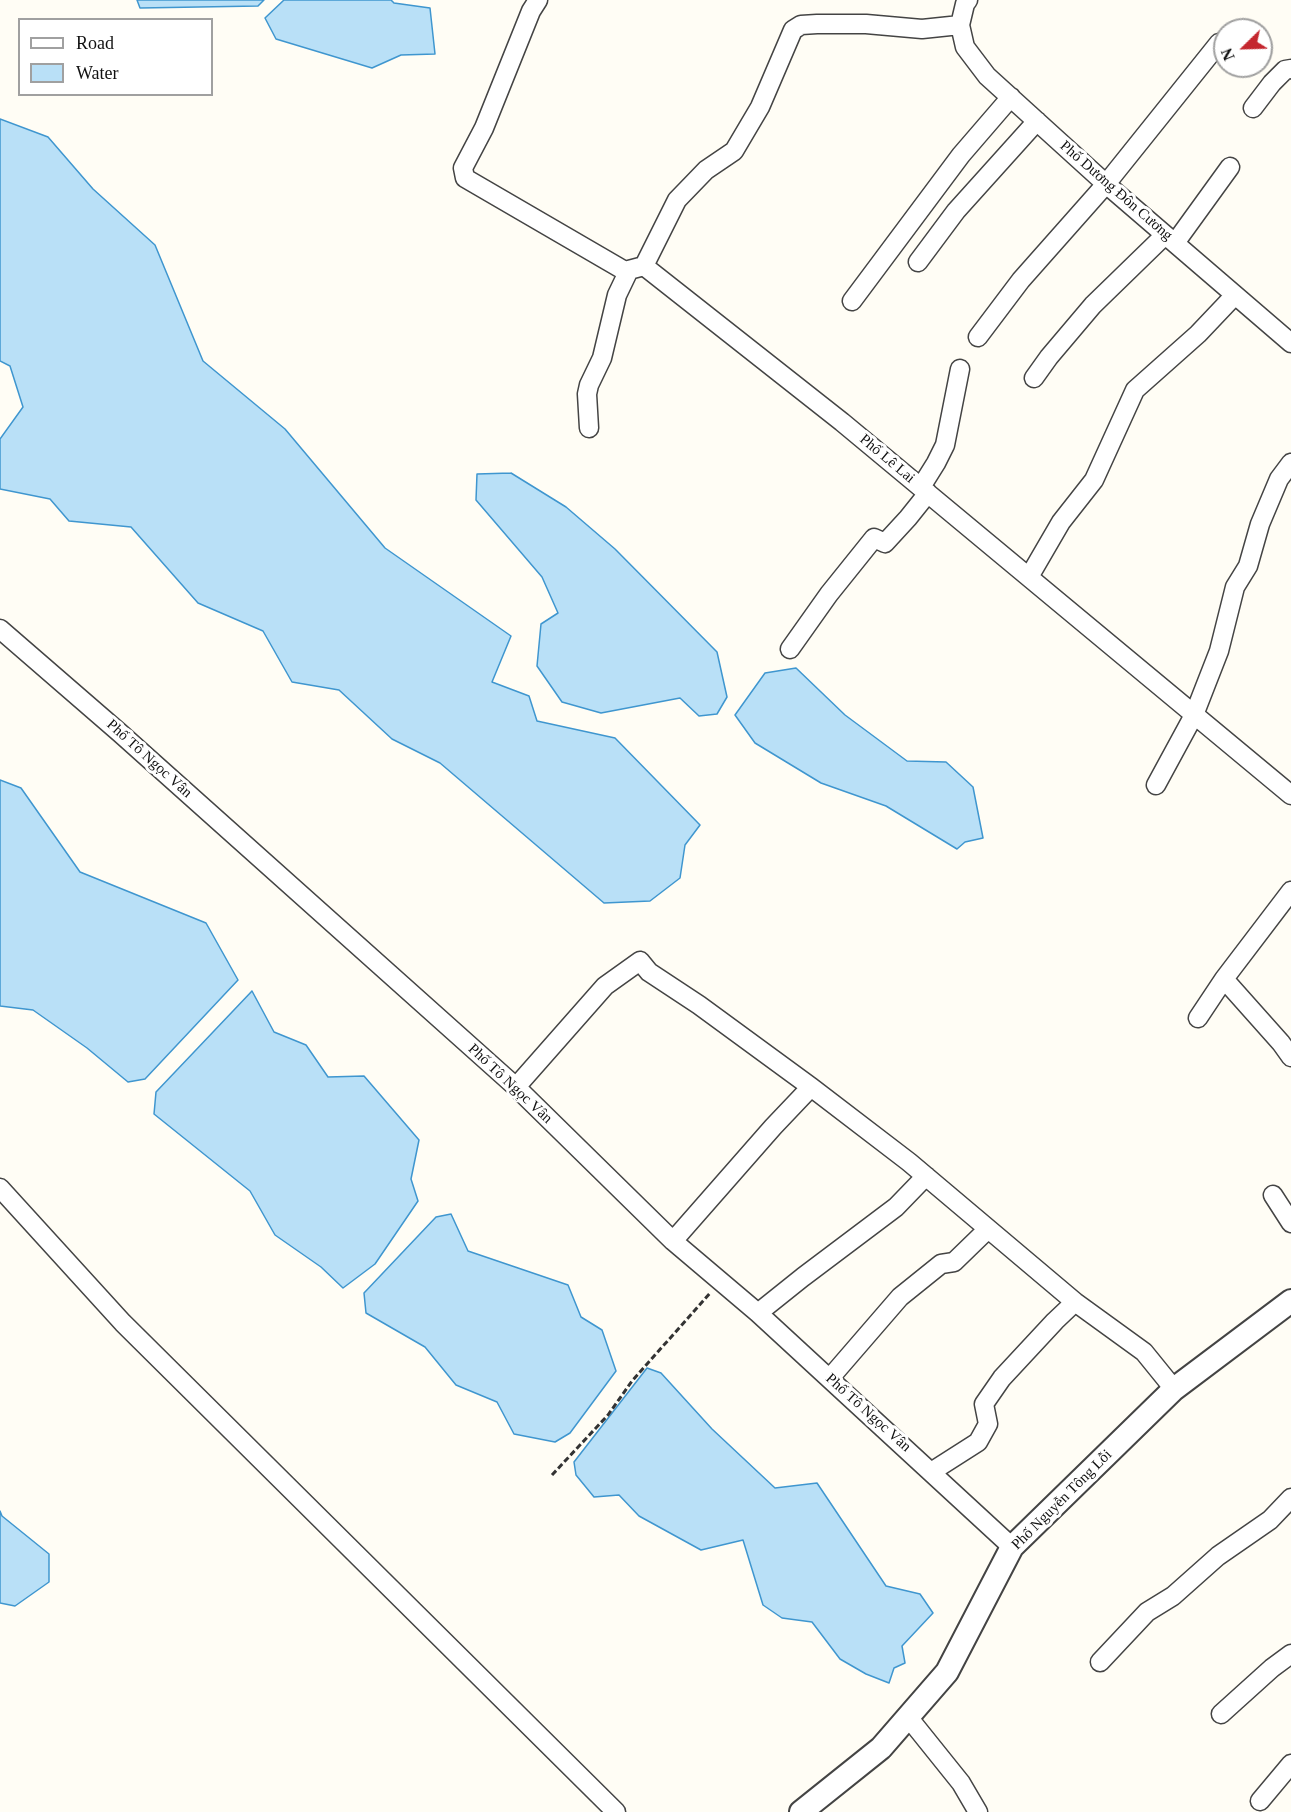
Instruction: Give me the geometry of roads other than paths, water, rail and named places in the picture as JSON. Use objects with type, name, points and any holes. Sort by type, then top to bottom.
[{"type":"street","name":"Phố Lê Lai","points":[[538,0],[531,11],[484,128],[463,168],[463,173],[469,182],[625,271],[637,268],[843,422],[1291,795]]},
{"type":"street","points":[[589,428],[587,394],[602,358],[617,295],[637,268],[677,200],[706,170],[734,151],[760,107],[792,30],[801,25],[817,24],[866,24],[922,29],[960,25],[968,0]]},
{"type":"street","name":"Phố Dương Đôn Cương","points":[[960,25],[965,47],[987,76],[1106,184],[1291,343]]},
{"type":"street","points":[[978,337],[1021,280],[1106,184],[1213,50]]},
{"type":"street","points":[[1253,108],[1278,76],[1287,68],[1291,69]]},
{"type":"street","points":[[852,301],[961,155],[1011,97]]},
{"type":"street","points":[[918,262],[956,211],[1037,121]]},
{"type":"street","points":[[1034,378],[1093,304],[1170,239],[1230,167]]},
{"type":"street","points":[[1029,577],[1061,522],[1094,480],[1135,390],[1198,334],[1235,295]]},
{"type":"street","points":[[790,649],[829,594],[874,538],[885,543],[908,518],[945,445],[960,369]]},
{"type":"street","points":[[1156,785],[1194,715],[1219,651],[1235,587],[1248,566],[1260,524],[1280,479],[1291,463]]},
{"type":"street","name":"Phố Tô Ngọc Vân","points":[[0,629],[120,733],[516,1088],[673,1241],[758,1313],[1012,1547]]},
{"type":"street","points":[[1198,1018],[1291,891]]},
{"type":"street","points":[[516,1088],[605,986],[640,961],[649,972],[699,1005],[811,1087],[926,1176],[1075,1302],[1144,1352],[1174,1389]]},
{"type":"street","points":[[1224,980],[1291,1057]]},
{"type":"street","points":[[673,1241],[811,1087]]},
{"type":"street","points":[[758,1313],[803,1276],[896,1207],[926,1176]]},
{"type":"street","points":[[0,1188],[123,1323],[616,1812]]},
{"type":"street","points":[[1273,1195],[1291,1223]]},
{"type":"street","points":[[830,1378],[900,1297],[941,1264],[954,1263],[988,1229]]},
{"type":"street","name":"Phố Nguyễn Tông Lỗi","points":[[801,1812],[881,1748],[947,1672],[1012,1547],[1174,1389],[1291,1301]]},
{"type":"street","points":[[931,1472],[978,1442],[988,1424],[984,1404],[1002,1378],[1075,1302]]},
{"type":"street","points":[[1100,1662],[1147,1612],[1173,1596],[1218,1556],[1270,1520],[1291,1498]]},
{"type":"street","points":[[1221,1714],[1291,1654]]},
{"type":"street","points":[[908,1717],[961,1783],[978,1812]]},
{"type":"street","points":[[1260,1801],[1291,1764]]},
{"type":"water","points":[[137,0],[264,0],[258,6],[140,8]]},
{"type":"water","points":[[284,0],[391,0],[394,3],[430,8],[435,54],[401,55],[372,68],[276,39],[265,18]]},
{"type":"water","points":[[0,119],[48,137],[93,189],[155,245],[203,361],[285,429],[385,548],[511,636],[492,682],[529,696],[537,721],[615,738],[700,825],[685,845],[680,878],[650,901],[604,903],[440,763],[392,739],[339,690],[292,682],[263,631],[198,603],[131,527],[69,521],[50,499],[0,489],[0,439],[23,407],[10,366],[0,361]]},
{"type":"water","points":[[511,473],[566,507],[615,549],[717,652],[727,697],[717,714],[699,716],[680,698],[601,713],[562,702],[537,666],[541,624],[558,613],[542,577],[476,500],[477,474]]},
{"type":"water","points":[[796,668],[845,715],[907,761],[946,762],[973,787],[983,838],[965,842],[957,849],[886,806],[821,783],[755,743],[735,715],[765,673]]},
{"type":"water","points":[[0,780],[21,788],[80,872],[206,923],[238,980],[145,1079],[128,1082],[87,1048],[33,1010],[0,1006]]},
{"type":"water","points":[[252,991],[274,1032],[306,1045],[328,1077],[364,1076],[419,1140],[411,1179],[418,1201],[375,1264],[343,1288],[321,1267],[275,1235],[250,1191],[154,1114],[156,1092]]},
{"type":"water","points":[[451,1214],[468,1251],[568,1285],[581,1317],[602,1330],[616,1371],[570,1433],[555,1442],[514,1434],[497,1402],[456,1385],[425,1347],[366,1313],[364,1293],[436,1217]]},
{"type":"water","points":[[647,1368],[661,1373],[712,1429],[775,1488],[817,1483],[886,1586],[920,1594],[933,1613],[902,1646],[905,1663],[894,1668],[889,1683],[866,1674],[840,1659],[812,1622],[782,1618],[763,1605],[743,1540],[701,1550],[639,1516],[619,1495],[594,1497],[576,1475],[574,1462]]},
{"type":"water","points":[[0,1511],[2,1516],[49,1554],[49,1582],[15,1606],[0,1603]]}]
